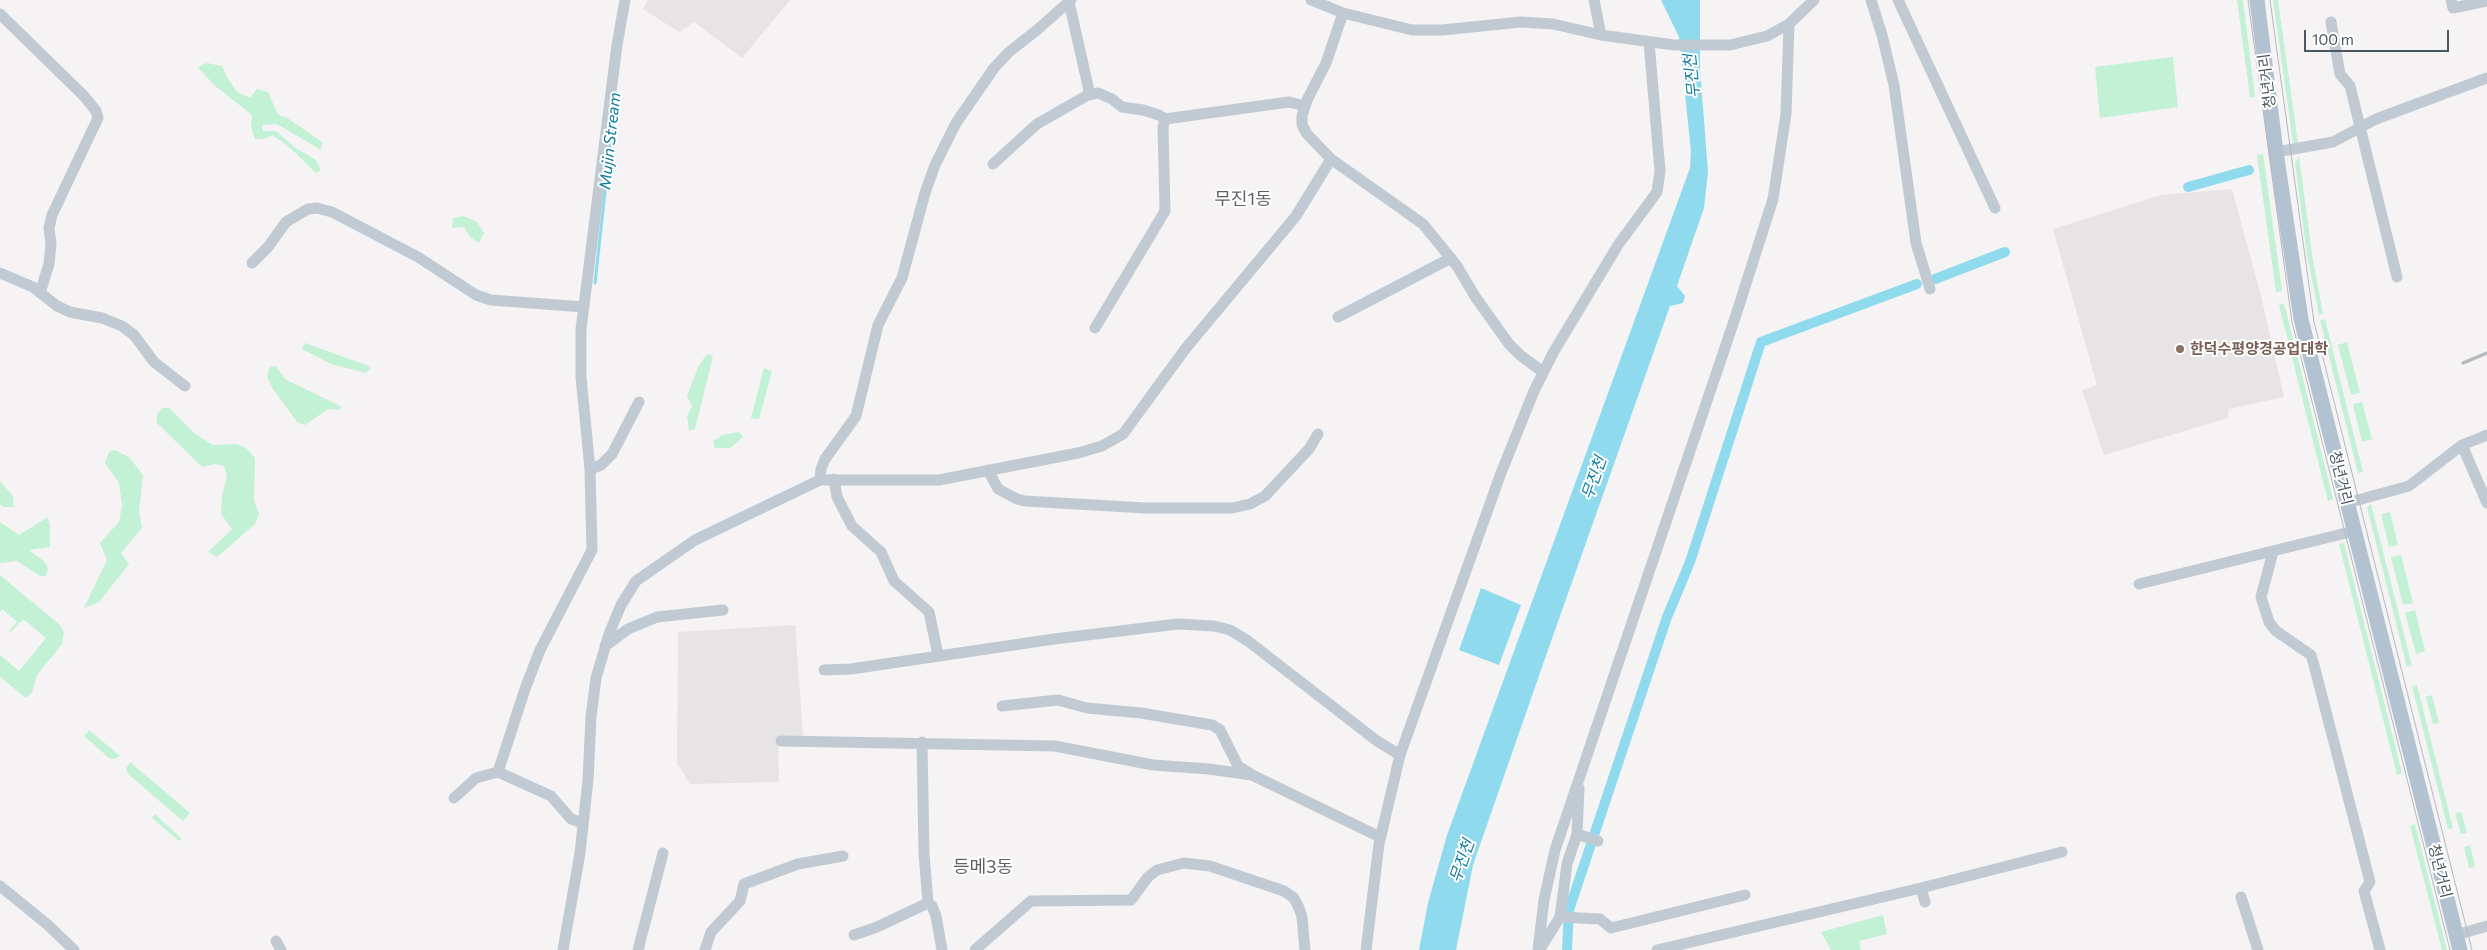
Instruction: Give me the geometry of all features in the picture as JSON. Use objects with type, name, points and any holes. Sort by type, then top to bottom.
[{"type":"main road","name":"청년거리","points":[[2257,0],[2276,152],[2301,319],[2458,943]]},
{"type":"street","points":[[498,772],[525,688],[540,650],[592,550],[590,469],[581,377],[581,329],[617,45],[625,0]]},
{"type":"street","points":[[1311,0],[1343,13],[1412,30],[1442,30],[1522,22],[1553,24],[1601,35],[1649,42],[1699,46],[1730,45],[1767,36],[1789,24],[1814,0]]},
{"type":"street","points":[[1594,0],[1601,35]]},
{"type":"street","points":[[1871,0],[1894,85],[1916,243],[1930,290]]},
{"type":"street","points":[[1898,0],[1995,208]]},
{"type":"street","points":[[2452,0],[2453,8],[2487,1]]},
{"type":"street","points":[[820,480],[820,469],[825,459],[856,416],[878,325],[902,278],[925,193],[935,165],[956,123],[994,68],[1009,52],[1070,1],[1090,95]]},
{"type":"street","points":[[1343,13],[1326,64],[1305,106],[1302,125],[1306,134],[1331,159],[1423,224],[1451,258],[1509,344],[1543,372]]},
{"type":"street","points":[[0,14],[84,96],[96,111],[98,118],[52,215],[49,264],[40,293]]},
{"type":"street","points":[[2331,22],[2340,74],[2350,86],[2357,111],[2359,130],[2397,277]]},
{"type":"street","points":[[1539,950],[1544,900],[1555,850],[1735,318],[1773,199],[1786,114],[1789,24]]},
{"type":"street","points":[[1366,950],[1380,837],[1400,755],[1501,473],[1543,372],[1618,245],[1657,192],[1660,171],[1649,42]]},
{"type":"street","points":[[2276,152],[2333,142],[2359,130],[2376,119],[2487,78]]},
{"type":"street","points":[[994,164],[1037,124],[1074,101],[1098,93],[1112,99],[1122,107],[1143,110],[1165,119],[1289,102],[1305,106]]},
{"type":"street","points":[[1095,328],[1165,211],[1163,126],[1165,119]]},
{"type":"street","points":[[564,950],[583,823],[588,780],[590,717],[596,678],[605,646],[621,605],[636,581],[695,540],[820,480],[939,480],[1102,446],[1122,434],[1186,348],[1296,216],[1331,159]]},
{"type":"street","points":[[252,263],[268,247],[286,222],[308,209],[318,208],[332,212],[418,257],[476,294],[491,300],[584,307]]},
{"type":"street","points":[[1338,316],[1451,258]]},
{"type":"street","points":[[0,273],[23,282],[57,306],[70,312],[102,318],[122,326],[134,335],[154,362],[185,386]]},
{"type":"street","points":[[590,469],[601,465],[612,454],[639,402]]},
{"type":"street","points":[[988,470],[998,489],[1025,501],[1145,508],[1232,508],[1250,504],[1265,496],[1309,449],[1318,434]]},
{"type":"street","points":[[2347,504],[2409,486],[2462,445],[2487,434]]},
{"type":"street","points":[[2462,445],[2487,503]]},
{"type":"street","points":[[834,479],[837,497],[852,526],[881,552],[894,581],[929,612],[938,655]]},
{"type":"street","points":[[2139,584],[2354,531]]},
{"type":"street","points":[[2273,552],[2261,597],[2268,622],[2276,631],[2311,655],[2370,882],[2364,891],[2380,950]]},
{"type":"street","points":[[605,646],[628,629],[657,617],[723,610]]},
{"type":"street","points":[[824,670],[851,669],[938,655],[1178,624],[1214,626],[1230,630],[1248,641],[1376,740],[1400,755]]},
{"type":"street","points":[[1002,706],[1058,700],[1087,708],[1141,713],[1212,725],[1220,730],[1238,766],[1252,775],[1380,837]]},
{"type":"street","points":[[782,741],[922,742],[1055,746],[1153,765],[1209,769],[1252,775]]},
{"type":"street","points":[[922,742],[924,854],[928,903],[932,906],[936,916],[942,950]]},
{"type":"street","points":[[454,798],[476,778],[498,772],[551,796],[571,819],[583,823]]},
{"type":"street","points":[[1539,950],[1566,918],[1567,864],[1581,835],[1580,776]]},
{"type":"street","points":[[1581,835],[1598,841]]},
{"type":"street","points":[[1657,950],[1921,888],[2062,852]]},
{"type":"street","points":[[638,950],[663,853]]},
{"type":"street","points":[[705,950],[711,932],[740,901],[744,884],[798,864],[843,856]]},
{"type":"street","points":[[975,950],[1031,901],[1131,900],[1148,877],[1157,870],[1184,863],[1210,866],[1284,890],[1294,898],[1299,908],[1302,917],[1305,950]]},
{"type":"street","points":[[0,886],[48,925],[74,950]]},
{"type":"street","points":[[1921,888],[1925,902]]},
{"type":"street","points":[[1566,918],[1600,920],[1612,928],[1745,894]]},
{"type":"street","points":[[2241,897],[2258,950]]},
{"type":"street","points":[[854,935],[877,927],[928,903]]},
{"type":"street","points":[[2458,943],[2487,926]]},
{"type":"shaded area","points":[[648,0],[790,0],[742,58],[694,22],[679,32],[643,9]]},
{"type":"shaded area","name":"한덕수평양경공업대학","points":[[2232,189],[2261,296],[2284,397],[2229,409],[2228,418],[2104,455],[2082,390],[2097,385],[2053,229],[2161,195]]},
{"type":"shaded area","points":[[795,625],[803,736],[778,738],[779,782],[690,784],[677,763],[678,632]]},
{"type":"green space","points":[[2237,0],[2243,0],[2255,97],[2250,97]]},
{"type":"green space","points":[[2273,0],[2278,0],[2298,143],[2293,143]]},
{"type":"green space","points":[[2173,57],[2178,107],[2100,118],[2095,67]]},
{"type":"green space","points":[[207,63],[222,66],[237,92],[250,98],[257,89],[268,92],[278,115],[286,117],[322,142],[321,150],[277,124],[262,125],[263,131],[276,131],[294,147],[316,160],[321,170],[316,173],[287,145],[272,135],[264,139],[255,139],[251,127],[252,115],[214,85],[198,67]]},
{"type":"green space","points":[[2263,154],[2282,291],[2276,292],[2257,155]]},
{"type":"green space","points":[[2299,156],[2312,254],[2323,314],[2319,315],[2307,255],[2295,163]]},
{"type":"green space","points":[[464,216],[477,222],[484,233],[479,243],[470,237],[464,227],[452,228],[453,218]]},
{"type":"green space","points":[[2284,303],[2333,499],[2328,501],[2279,305]]},
{"type":"green space","points":[[2325,319],[2363,472],[2358,473],[2320,320]]},
{"type":"green space","points":[[2347,342],[2360,393],[2351,395],[2338,345]]},
{"type":"green space","points":[[305,343],[371,368],[366,373],[331,364],[302,349]]},
{"type":"green space","points":[[707,354],[713,356],[695,429],[689,431],[687,416],[692,406],[687,396],[699,365]]},
{"type":"green space","points":[[276,366],[285,379],[342,407],[339,410],[328,409],[305,425],[297,422],[273,389],[267,377],[270,367]]},
{"type":"green space","points":[[764,368],[772,371],[759,419],[751,418]]},
{"type":"green space","points":[[2362,402],[2372,439],[2362,442],[2353,404]]},
{"type":"green space","points":[[162,408],[169,408],[194,433],[213,445],[237,444],[246,448],[255,458],[254,500],[259,514],[255,524],[217,557],[208,552],[232,529],[221,514],[222,496],[227,476],[224,466],[214,464],[202,467],[157,423],[157,414]]},
{"type":"green space","points":[[739,432],[743,437],[730,448],[715,448],[713,441],[723,435]]},
{"type":"green space","points":[[115,450],[129,457],[143,475],[139,511],[142,528],[121,553],[129,564],[99,602],[84,608],[107,560],[100,543],[119,522],[122,505],[119,483],[105,463],[109,452]]},
{"type":"green space","points":[[0,481],[13,496],[14,507],[3,507],[0,504]]},
{"type":"green space","points":[[2371,504],[2412,666],[2407,667],[2367,507]]},
{"type":"green space","points":[[2390,512],[2398,545],[2389,547],[2381,514]]},
{"type":"green space","points":[[48,517],[50,547],[29,550],[45,562],[48,568],[46,576],[40,576],[17,561],[0,563],[0,522],[19,535]]},
{"type":"green space","points":[[2344,543],[2402,773],[2397,775],[2339,544]]},
{"type":"green space","points":[[2401,555],[2413,603],[2403,605],[2391,557]]},
{"type":"green space","points":[[0,575],[60,625],[64,632],[62,644],[37,675],[32,692],[26,698],[0,677],[0,655],[19,671],[46,638],[23,619],[11,632],[9,631],[17,622],[2,609],[0,612]]},
{"type":"green space","points":[[2415,610],[2425,651],[2416,654],[2405,613]]},
{"type":"green space","points":[[2417,685],[2453,828],[2448,829],[2412,686]]},
{"type":"green space","points":[[2432,695],[2439,723],[2433,724],[2426,697]]},
{"type":"green space","points":[[89,730],[120,756],[114,759],[109,758],[84,736]]},
{"type":"green space","points":[[130,762],[190,813],[183,821],[129,775],[126,769]]},
{"type":"green space","points":[[2461,812],[2467,833],[2461,834],[2455,813]]},
{"type":"green space","points":[[155,814],[182,839],[179,841],[152,818]]},
{"type":"green space","points":[[2415,824],[2447,950],[2442,950],[2410,826]]},
{"type":"green space","points":[[2470,845],[2475,867],[2469,868],[2464,847]]},
{"type":"green space","points":[[1883,915],[1887,934],[1859,941],[1861,950],[1831,950],[1821,932]]},
{"type":"water","name":"무진천","points":[[1661,0],[1700,0],[1700,69],[1708,172],[1704,208],[1677,286],[1685,296],[1683,303],[1670,306],[1549,647],[1473,865],[1456,950],[1419,950],[1428,903],[1447,835],[1690,168],[1691,151],[1679,37]]},
{"type":"water","points":[[1481,588],[1521,605],[1499,665],[1459,650]]},
{"type":"waterway","name":"Mujin Stream","points":[[595,283],[613,120]]},
{"type":"waterway","points":[[2188,187],[2249,170]]},
{"type":"waterway","points":[[1935,279],[2005,252]]},
{"type":"waterway","points":[[1567,950],[1569,910],[1667,617],[1690,562],[1761,342],[1917,284]]},
{"type":"tram line","points":[[2248,0],[2292,322],[2450,950]]},
{"type":"tram line","points":[[2270,0],[2314,322],[2472,950]]},
{"type":"railway","points":[[2463,363],[2487,353]]},
{"type":"place","name":"한덕수평양경공업대학","points":[[2180,349]]},
{"type":"district","name":"무진1동","points":[[1243,199]]},
{"type":"district","name":"등메3동","points":[[983,867]]}]
